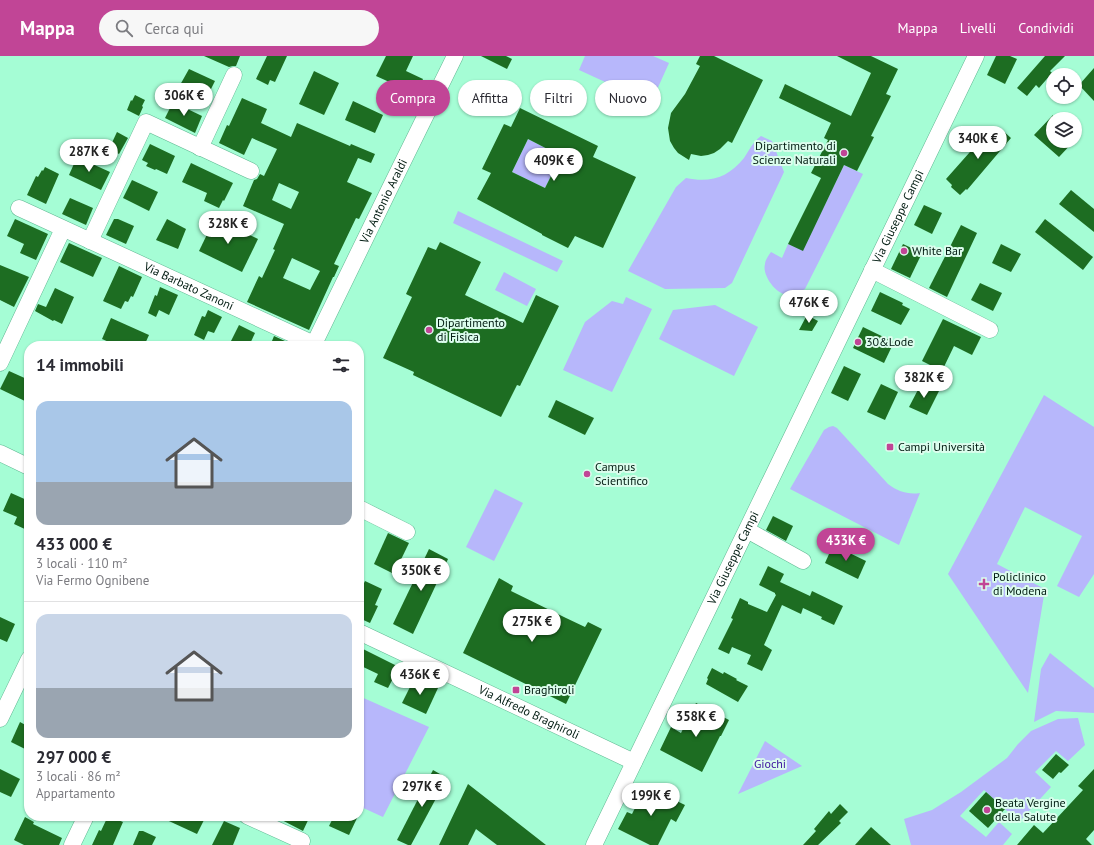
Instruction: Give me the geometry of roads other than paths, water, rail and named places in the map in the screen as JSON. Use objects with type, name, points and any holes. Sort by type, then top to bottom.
[{"type":"street","name":"Via Antonio Araldi","points":[[315,341],[455,56]]},
{"type":"street","name":"Via Giuseppe Campi","points":[[594,845],[976,56]]},
{"type":"street","points":[[200,148],[234,75]]},
{"type":"street","points":[[90,241],[146,122],[250,171]]},
{"type":"street","name":"Via Barbato Zanoni","points":[[19,208],[304,341]]},
{"type":"street","points":[[0,364],[63,229]]},
{"type":"street","name":"Via Giuseppe Campi","points":[[872,270],[990,330]]},
{"type":"street","points":[[0,453],[24,465]]},
{"type":"street","points":[[364,510],[407,532]]},
{"type":"street","points":[[747,530],[803,561]]},
{"type":"street","name":"Via Alfredo Braghiroli","points":[[364,634],[634,762]]},
{"type":"street","points":[[0,719],[24,669]]},
{"type":"street","points":[[72,845],[84,821]]},
{"type":"street","points":[[258,821],[302,841]]},
{"type":"place","name":"Dipartimento di Scienze Naturali","points":[[844,153]]},
{"type":"place","name":"White Bar","points":[[904,251]]},
{"type":"place","name":"Dipartimento di Fisica","points":[[429,330]]},
{"type":"place","name":"30&Lode","points":[[858,342]]},
{"type":"place","name":"Campi Università","points":[[890,447]]},
{"type":"place","name":"Campus Scientifico","points":[[587,474]]},
{"type":"place","name":"Policlinico di Modena","points":[[984,584]]},
{"type":"place","name":"Braghiroli","points":[[516,690]]},
{"type":"place","name":"Beata Vergine della Salute","points":[[987,810]]},
{"type":"park label","name":"Giochi","points":[[770,764]]}]
